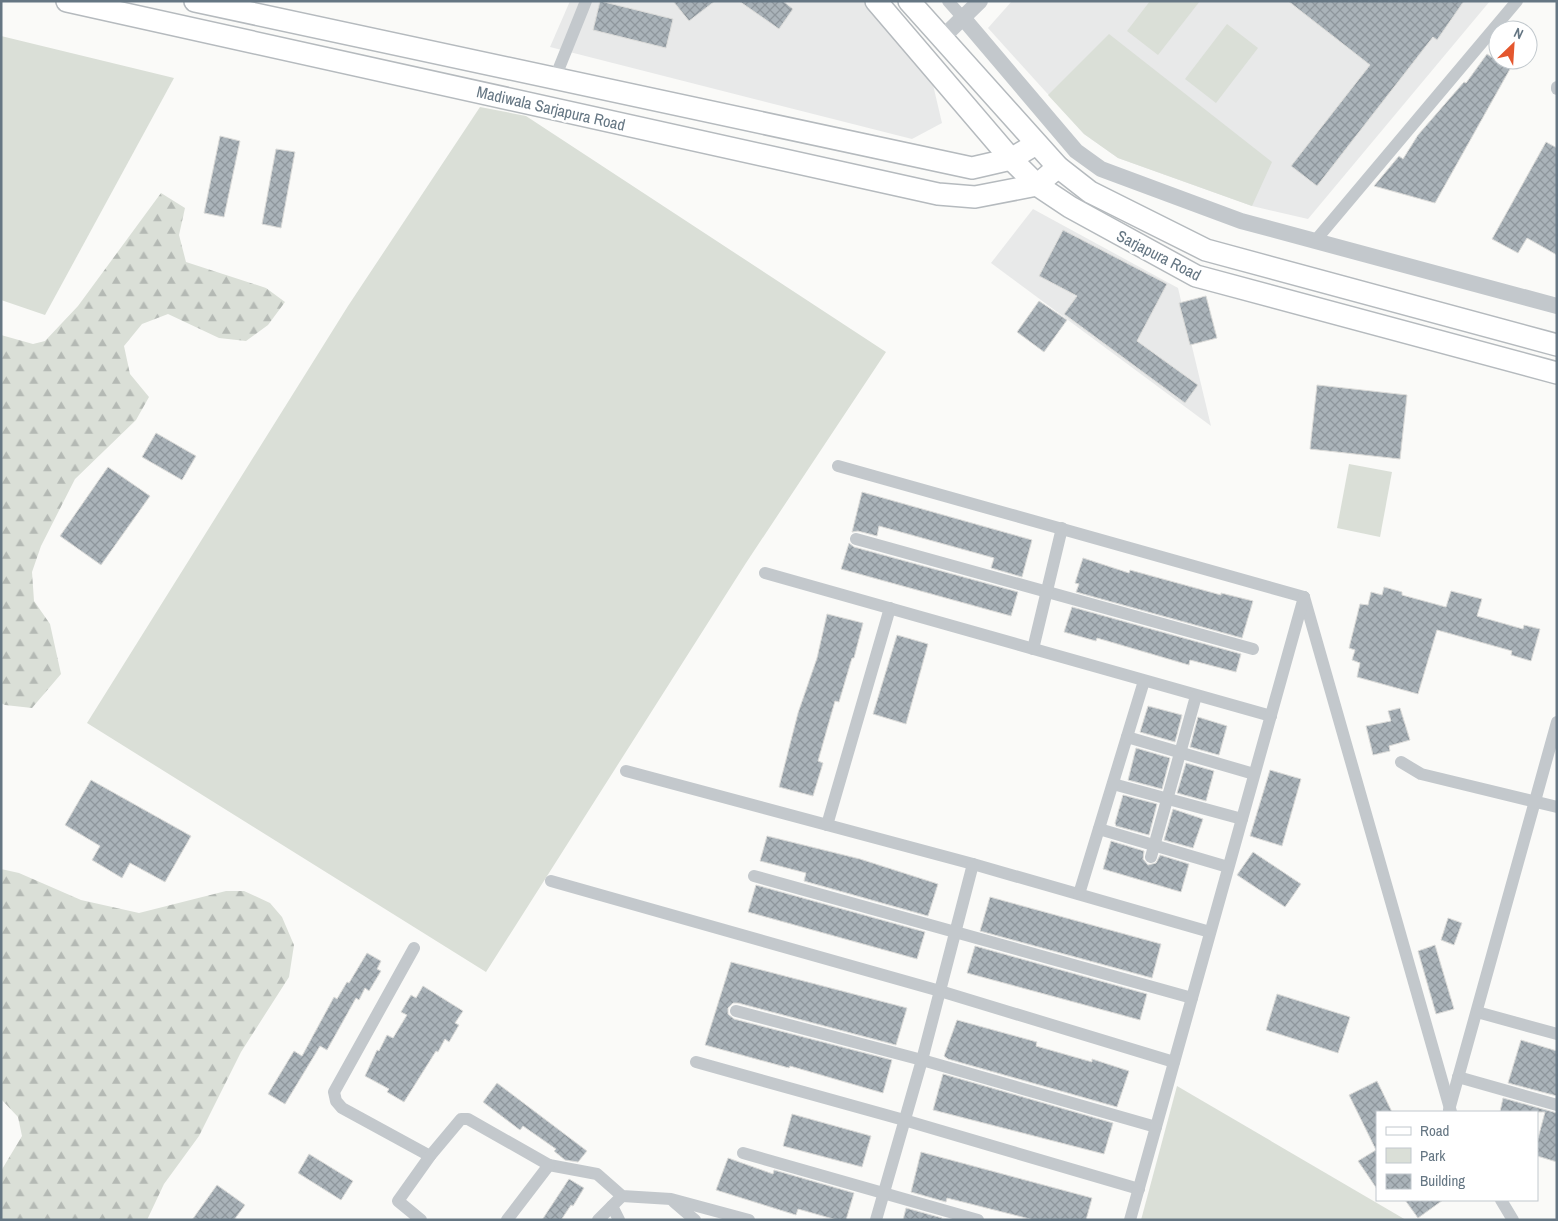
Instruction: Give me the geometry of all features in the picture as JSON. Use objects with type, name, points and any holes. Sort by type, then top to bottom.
[{"type":"main road","name":"Madiwala Sarjapura Road","points":[[67,1],[938,194],[975,197],[1037,184]]},
{"type":"main road","name":"Madiwala Sarjapura Road","points":[[195,1],[972,168],[1012,159],[1036,144]]},
{"type":"main road","name":"Sarjapura Road","points":[[876,1],[1012,159],[1037,184],[1070,207],[1196,276],[1557,373]]},
{"type":"main road","name":"Sarjapura Road","points":[[909,1],[1036,144],[1058,167],[1090,192],[1206,250],[1557,345]]},
{"type":"main road","points":[[1037,184],[1058,167]]},
{"type":"street","points":[[555,78],[586,1]]},
{"type":"street","points":[[948,1],[1076,151],[1101,169],[1241,221],[1557,306]]},
{"type":"street","points":[[942,38],[964,19],[980,1]]},
{"type":"street","points":[[1315,240],[1517,1]]},
{"type":"street","points":[[838,466],[1304,596]]},
{"type":"street","points":[[1033,649],[1062,528]]},
{"type":"street","points":[[856,539],[1253,648]]},
{"type":"street","points":[[765,573],[1271,716]]},
{"type":"street","points":[[1130,1220],[1304,596]]},
{"type":"street","points":[[1304,596],[1450,1111]]},
{"type":"street","points":[[826,825],[890,608]]},
{"type":"street","points":[[1079,894],[1144,681]]},
{"type":"street","points":[[1153,851],[1196,696]]},
{"type":"street","points":[[1450,1111],[1557,722]]},
{"type":"street","points":[[1127,737],[1254,774]]},
{"type":"street","points":[[1401,762],[1422,774],[1557,807]]},
{"type":"street","points":[[626,771],[974,864],[1210,932]]},
{"type":"street","points":[[1113,784],[1242,819]]},
{"type":"street","points":[[1099,829],[1153,851],[1228,867]]},
{"type":"street","points":[[876,1220],[922,1060],[974,864]]},
{"type":"street","points":[[754,876],[1192,998]]},
{"type":"street","points":[[551,881],[940,990],[1174,1062]]},
{"type":"street","points":[[414,948],[334,1092],[336,1100],[342,1108],[430,1156]]},
{"type":"street","points":[[736,1011],[922,1060],[1156,1127]]},
{"type":"street","points":[[1477,1012],[1557,1034]]},
{"type":"street","points":[[696,1062],[904,1120],[1139,1189]]},
{"type":"street","points":[[1458,1077],[1557,1105]]},
{"type":"street","points":[[421,1220],[398,1201],[430,1156],[461,1119],[468,1119],[549,1165],[597,1174],[622,1196],[671,1199],[749,1220]]},
{"type":"street","points":[[744,1153],[978,1220]]},
{"type":"street","points":[[507,1220],[549,1165]]},
{"type":"street","points":[[598,1220],[622,1196]]},
{"type":"street","points":[[671,1199],[695,1220]]},
{"type":"street","points":[[1502,1201],[1513,1220]]},
{"type":"street","points":[[612,1206],[619,1220]]},
{"type":"shaded area","points":[[570,1],[867,1],[930,72],[942,123],[912,139],[550,47]]},
{"type":"shaded area","points":[[1012,1],[1490,1],[1308,219],[1252,206],[1118,158],[1084,134],[988,28]]},
{"type":"shaded area","points":[[1033,209],[1178,288],[1211,426],[991,263]]},
{"type":"green space","points":[[1150,1],[1200,1],[1158,55],[1127,31]]},
{"type":"green space","points":[[1227,24],[1258,48],[1216,103],[1185,79]]},
{"type":"green space","points":[[1109,34],[1272,162],[1252,206],[1118,158],[1084,134],[1048,95]]},
{"type":"green space","points":[[1,36],[174,78],[45,315],[1,300]]},
{"type":"green space","points":[[480,107],[526,116],[886,352],[746,563],[486,972],[87,723],[348,306]]},
{"type":"green space","points":[[161,193],[185,208],[179,235],[186,262],[266,288],[285,302],[268,325],[246,341],[219,338],[168,314],[142,324],[124,346],[130,374],[149,397],[136,420],[75,479],[41,546],[32,572],[34,601],[50,624],[61,674],[32,708],[5,705],[1,703],[1,335],[33,344],[45,341],[78,306]]},
{"type":"green space","points":[[1349,464],[1392,472],[1380,537],[1337,528]]},
{"type":"green space","points":[[1,869],[19,873],[81,900],[139,913],[226,891],[244,891],[270,903],[282,917],[294,945],[289,977],[241,1052],[199,1136],[164,1184],[147,1220],[1,1220],[1,1171],[22,1136],[18,1117],[1,1099]]},
{"type":"green space","points":[[1177,1086],[1406,1220],[1141,1220]]},
{"type":"building","points":[[600,1],[673,19],[666,48],[593,30]]},
{"type":"building","points":[[673,1],[715,1],[689,21]]},
{"type":"building","points":[[739,1],[783,1],[793,9],[779,29]]},
{"type":"building","points":[[1288,1],[1464,1],[1437,40],[1433,37],[1317,186],[1291,166],[1370,65]]},
{"type":"building","points":[[1487,54],[1488,70],[1509,70],[1435,203],[1374,186],[1399,156],[1403,159],[1418,135],[1464,82],[1466,83]]},
{"type":"building","points":[[220,136],[240,141],[224,217],[204,213]]},
{"type":"building","points":[[1546,142],[1557,148],[1557,255],[1527,238],[1518,253],[1492,239]]},
{"type":"building","points":[[276,149],[295,152],[281,228],[262,224]]},
{"type":"building","points":[[1063,230],[1167,284],[1137,341],[1198,385],[1185,403],[1064,314],[1077,296],[1039,276]]},
{"type":"building","points":[[1206,296],[1217,338],[1190,345],[1179,303]]},
{"type":"building","points":[[1039,301],[1067,320],[1044,352],[1017,332]]},
{"type":"building","points":[[1317,385],[1407,395],[1400,459],[1310,449]]},
{"type":"building","points":[[156,433],[196,456],[182,480],[142,457]]},
{"type":"building","points":[[108,467],[150,496],[101,565],[60,536]]},
{"type":"building","points":[[862,492],[1032,540],[1022,577],[991,568],[994,558],[879,526],[877,536],[858,531],[852,532]]},
{"type":"building","points":[[849,543],[854,547],[1018,592],[1011,616],[841,569]]},
{"type":"building","points":[[1083,558],[1129,573],[1130,570],[1221,595],[1221,593],[1253,601],[1242,638],[1076,592],[1079,584],[1075,583]]},
{"type":"building","points":[[1384,587],[1402,592],[1402,595],[1446,607],[1451,591],[1482,599],[1477,616],[1523,629],[1524,625],[1540,629],[1531,661],[1511,655],[1512,651],[1437,630],[1418,694],[1357,677],[1360,663],[1352,660],[1355,650],[1349,648],[1360,604],[1368,605],[1371,592],[1382,595]]},
{"type":"building","points":[[1072,607],[1241,654],[1236,672],[1190,660],[1189,665],[1097,638],[1096,641],[1064,632]]},
{"type":"building","points":[[827,614],[863,623],[854,658],[852,658],[839,702],[835,701],[818,761],[823,763],[813,796],[779,787],[798,713],[817,658]]},
{"type":"building","points":[[897,635],[928,644],[906,724],[873,714]]},
{"type":"building","points":[[1148,706],[1182,715],[1175,742],[1140,732]]},
{"type":"building","points":[[1400,708],[1410,740],[1389,746],[1390,751],[1373,755],[1366,726],[1391,721],[1388,711]]},
{"type":"building","points":[[1198,717],[1227,726],[1219,755],[1190,747]]},
{"type":"building","points":[[1136,748],[1170,758],[1162,789],[1128,780]]},
{"type":"building","points":[[1186,763],[1214,771],[1206,801],[1177,793]]},
{"type":"building","points":[[1270,770],[1301,779],[1282,846],[1250,836]]},
{"type":"building","points":[[91,780],[191,836],[165,882],[130,863],[122,878],[92,860],[100,846],[65,825]]},
{"type":"building","points":[[1123,795],[1157,804],[1149,835],[1116,826],[1115,823]]},
{"type":"building","points":[[1173,809],[1203,819],[1193,848],[1164,840]]},
{"type":"building","points":[[767,836],[860,859],[938,884],[928,916],[804,881],[806,873],[760,861]]},
{"type":"building","points":[[1111,841],[1144,851],[1143,859],[1148,865],[1156,863],[1160,855],[1189,864],[1181,892],[1103,869]]},
{"type":"building","points":[[1253,852],[1301,884],[1285,907],[1237,875]]},
{"type":"building","points":[[756,885],[925,932],[917,959],[748,912]]},
{"type":"building","points":[[990,897],[1161,944],[1152,978],[980,931]]},
{"type":"building","points":[[1448,918],[1462,923],[1454,945],[1441,940]]},
{"type":"building","points":[[1435,945],[1454,1009],[1436,1014],[1418,951]]},
{"type":"building","points":[[975,946],[1147,994],[1140,1020],[967,973]]},
{"type":"building","points":[[367,953],[381,961],[377,969],[381,971],[369,991],[365,988],[359,1000],[356,998],[327,1050],[320,1046],[285,1104],[268,1094],[294,1051],[302,1056],[334,997],[337,999],[347,982],[349,983]]},
{"type":"building","points":[[731,962],[907,1008],[896,1045],[738,1003],[733,1003],[728,1008],[728,1014],[734,1019],[892,1060],[883,1093],[790,1066],[789,1068],[705,1045]]},
{"type":"building","points":[[423,986],[463,1011],[455,1023],[459,1025],[449,1042],[445,1039],[438,1052],[436,1051],[404,1102],[387,1092],[389,1089],[365,1076],[377,1050],[379,1051],[387,1035],[393,1038],[407,1015],[401,1012],[411,995],[416,998]]},
{"type":"building","points":[[1277,994],[1350,1017],[1338,1053],[1266,1030]]},
{"type":"building","points":[[957,1020],[1037,1042],[1036,1046],[1092,1062],[1092,1059],[1129,1071],[1117,1107],[948,1059],[944,1056]]},
{"type":"building","points":[[1521,1040],[1557,1051],[1557,1096],[1508,1083]]},
{"type":"building","points":[[943,1074],[1113,1123],[1104,1154],[933,1110]]},
{"type":"building","points":[[1377,1081],[1392,1111],[1376,1111],[1376,1150],[1349,1095]]},
{"type":"building","points":[[497,1083],[587,1151],[578,1162],[565,1160],[554,1151],[556,1149],[523,1126],[520,1130],[483,1102]]},
{"type":"building","points":[[1503,1098],[1557,1113],[1557,1162],[1538,1156],[1538,1138],[1545,1112],[1500,1111]]},
{"type":"building","points":[[792,1114],[871,1136],[862,1167],[783,1146]]},
{"type":"building","points":[[1376,1150],[1376,1188],[1358,1161]]},
{"type":"building","points":[[921,1152],[1092,1198],[1086,1220],[1034,1220],[947,1198],[946,1202],[911,1192]]},
{"type":"building","points":[[309,1154],[353,1181],[341,1200],[298,1173]]},
{"type":"building","points":[[728,1158],[773,1174],[774,1170],[854,1193],[846,1220],[837,1220],[798,1209],[796,1215],[716,1190]]},
{"type":"building","points":[[569,1179],[584,1188],[573,1206],[571,1205],[561,1220],[542,1220]]},
{"type":"building","points":[[217,1185],[245,1205],[234,1220],[192,1220]]},
{"type":"building","points":[[1406,1201],[1442,1201],[1418,1218]]},
{"type":"building","points":[[906,1208],[942,1218],[941,1220],[903,1220]]}]
